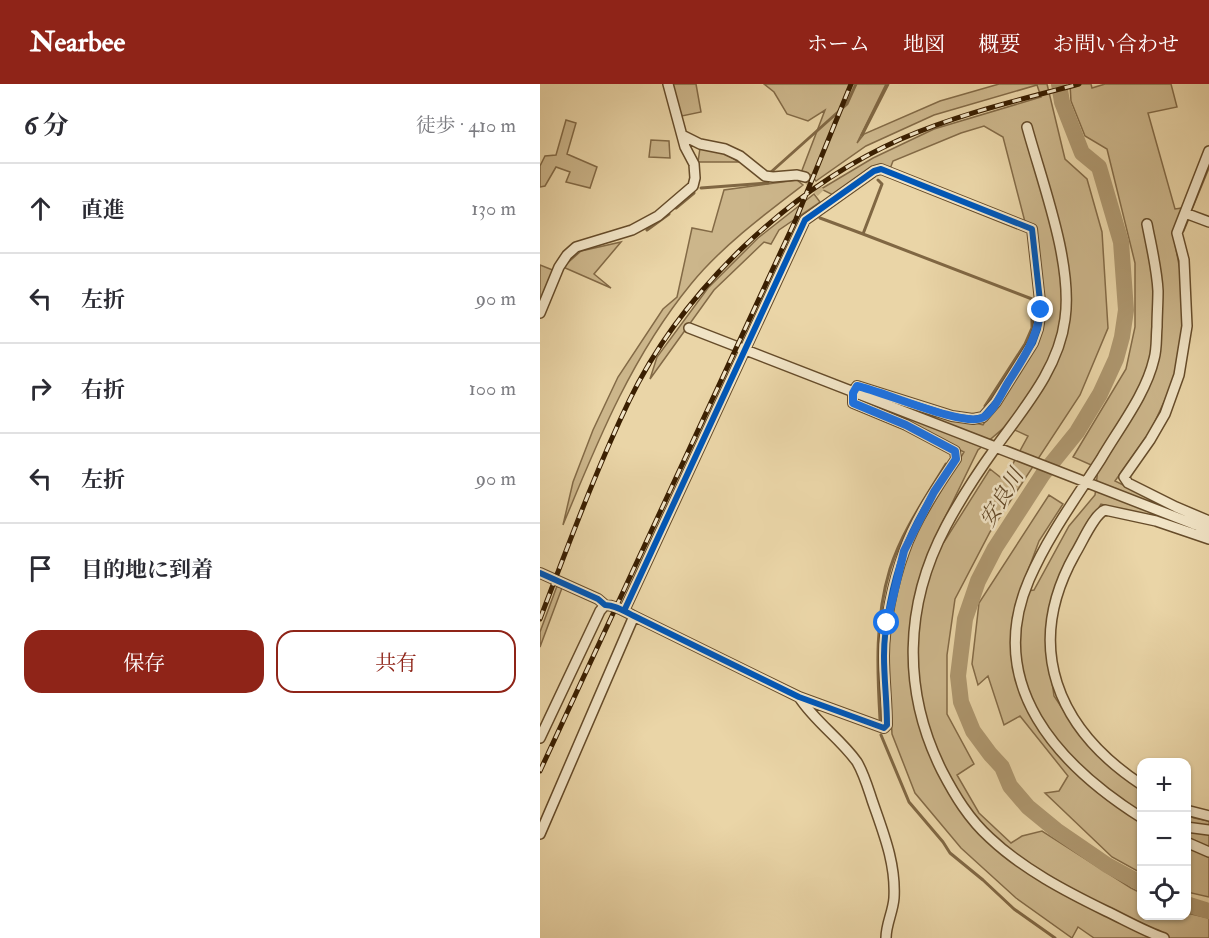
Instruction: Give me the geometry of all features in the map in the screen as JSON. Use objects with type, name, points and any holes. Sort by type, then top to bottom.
[{"type":"street","points":[[540,313],[559,267],[572,251],[590,242],[640,226],[658,216],[693,186],[694,164],[685,147],[668,84]]},
{"type":"street","points":[[1027,127],[1061,249],[1066,296],[1065,320],[1057,350],[1041,386],[999,449],[969,486],[945,528],[928,569],[917,608],[912,649],[915,692],[921,718],[934,753],[952,791],[967,813],[989,837],[1019,863],[1080,899],[1164,938]]},
{"type":"street","points":[[682,135],[700,144],[725,149],[740,156],[765,176],[805,177]]},
{"type":"street","points":[[1209,151],[1178,233],[1184,260],[1187,326],[1179,375],[1165,414],[1124,477],[1128,483],[1209,521]]},
{"type":"street","points":[[540,573],[598,599],[605,605],[612,605],[624,611],[634,616],[799,697],[884,728],[887,725],[884,655],[887,623],[897,574],[904,551],[929,502],[956,459],[955,451],[906,425],[853,403],[853,393],[857,386],[952,416],[973,420],[983,417],[1002,393],[1033,344],[1038,329],[1041,310],[1032,229],[881,169],[827,198],[805,220],[624,611]]},
{"type":"street","points":[[1185,213],[1209,222]]},
{"type":"street","points":[[1137,815],[1096,787],[1050,740],[1032,711],[1023,690],[1016,634],[1028,582],[1046,544],[1138,398],[1154,359],[1158,289],[1147,224]]},
{"type":"street","points":[[689,328],[1209,530]]},
{"type":"street","points":[[1137,781],[1104,756],[1087,738],[1071,717],[1059,692],[1050,646],[1057,592],[1086,534],[1101,512],[1105,510],[1156,521],[1209,539]]},
{"type":"street","points":[[540,738],[600,611],[605,605]]},
{"type":"street","points":[[540,834],[634,616]]},
{"type":"street","points":[[799,697],[807,711],[857,762],[882,825],[889,848],[894,899],[886,938]]},
{"type":"street","points":[[1125,808],[1139,812]]},
{"type":"street","points":[[1191,811],[1209,816]]},
{"type":"street","points":[[1191,828],[1209,830]]},
{"type":"street","points":[[1191,844],[1209,852]]},
{"type":"shaded area","points":[[670,84],[696,84],[701,112],[682,116]]},
{"type":"shaded area","points":[[764,84],[886,84],[857,143],[864,134],[940,101],[999,84],[1047,84],[1065,159],[1087,179],[1102,232],[1108,328],[1080,395],[990,532],[955,599],[947,655],[947,714],[974,764],[957,775],[979,813],[1011,843],[1022,836],[1042,831],[1137,891],[1137,920],[1191,920],[1191,914],[1209,918],[1209,938],[1094,938],[1078,927],[1072,938],[1016,898],[961,848],[915,793],[892,734],[888,656],[893,603],[909,545],[964,452],[883,410],[889,401],[983,425],[1039,337],[1046,309],[1034,226],[1025,222],[1003,137],[984,126],[893,161],[890,169],[876,166],[833,195],[821,189],[873,158],[934,129],[1041,97],[1037,85],[934,115],[866,146],[816,181],[811,175],[801,173],[825,110],[808,121],[787,114],[774,92]],"holes":[[[1006,426],[1028,436],[1004,480],[990,469],[944,542],[935,538],[978,450]]]},
{"type":"shaded area","points":[[1070,84],[1091,84],[1092,88],[1105,84],[1171,84],[1177,107],[1148,113],[1175,209],[1182,208],[1173,233],[1182,281],[1185,332],[1175,378],[1151,430],[1115,481],[1184,515],[1180,524],[1101,504],[1061,572],[1052,599],[1047,647],[1054,696],[1082,738],[1120,775],[1137,785],[1137,871],[1112,857],[1045,793],[1059,791],[1068,776],[1020,716],[1004,725],[988,676],[978,685],[972,664],[979,603],[1049,495],[1063,504],[1039,541],[1020,592],[1034,590],[1069,526],[1095,495],[1098,468],[1073,457],[1126,369],[1135,327],[1135,263],[1107,149],[1085,136],[1071,101]]},
{"type":"shaded area","points":[[566,120],[576,123],[567,154],[597,167],[590,188],[566,182],[570,172],[556,167],[545,186],[540,187],[540,166],[545,156],[556,155]]},
{"type":"shaded area","points":[[651,140],[669,141],[670,158],[649,157]]},
{"type":"shaded area","points":[[700,148],[721,151],[739,162],[698,162]]},
{"type":"shaded area","points":[[797,180],[803,185],[744,232],[703,270],[651,340],[603,430],[563,525],[573,482],[593,430],[618,377],[663,309],[677,297],[692,228],[712,232],[724,190]]},
{"type":"shaded area","points":[[814,194],[820,202],[779,230],[771,244],[764,242],[714,290],[650,379],[657,357],[708,288],[758,238]]},
{"type":"shaded area","points":[[621,242],[594,274],[611,288],[563,267],[581,251]]},
{"type":"shaded area","points":[[540,265],[555,271],[540,306]]},
{"type":"shaded area","points":[[557,586],[562,588],[540,647],[540,632]]},
{"type":"shaded area","points":[[1191,816],[1209,821],[1209,897],[1191,893]]},
{"type":"waterway","points":[[771,172],[847,104],[856,84]]},
{"type":"waterway","points":[[862,135],[888,84]]},
{"type":"waterway","name":"安良川","points":[[1059,84],[1062,102],[1082,153],[1099,167],[1121,242],[1126,310],[1122,337],[1116,359],[1100,394],[1077,432],[1043,474],[995,548],[978,581],[965,619],[958,676],[961,702],[973,731],[1002,767],[1010,786],[1028,807],[1056,830],[1107,865],[1137,881]]},
{"type":"waterway","points":[[1191,210],[1209,166]]},
{"type":"waterway","points":[[878,180],[882,184],[863,234],[1032,299],[1032,328],[1025,344],[985,406]]},
{"type":"waterway","points":[[701,188],[768,183]]},
{"type":"waterway","points":[[676,208],[694,193]]},
{"type":"waterway","points":[[647,230],[669,214]]},
{"type":"waterway","points":[[820,218],[863,234]]},
{"type":"waterway","points":[[1183,231],[1188,219]]},
{"type":"waterway","points":[[880,719],[878,643],[885,587],[901,541],[946,464]]},
{"type":"waterway","points":[[881,735],[909,802],[950,853],[1014,909],[1055,938]]},
{"type":"waterway","name":"安良川","points":[[1191,906],[1209,911]]},
{"type":"tunnel","points":[[805,177],[823,195]]},
{"type":"railway","points":[[540,771],[796,219],[851,84]]},
{"type":"railway","points":[[540,619],[593,482],[629,401],[651,360],[678,321],[743,247],[780,214],[819,185],[901,139],[967,115],[1079,84]]},
{"type":"cycle path","points":[[540,573],[598,599],[605,605],[623,610],[627,612],[634,616],[799,697],[884,728],[887,725],[884,644],[896,576],[920,516],[956,459],[955,451],[906,425],[853,403],[853,393],[857,386],[952,416],[973,419],[983,417],[996,402],[1033,343],[1038,329],[1041,310],[1032,229],[881,169],[874,171],[805,220],[624,611]]},
{"type":"route","points":[[887,623],[904,551],[934,492],[956,459],[955,451],[906,425],[853,403],[853,393],[857,386],[869,388],[952,416],[973,420],[983,417],[996,402],[1033,344],[1041,310]]}]
